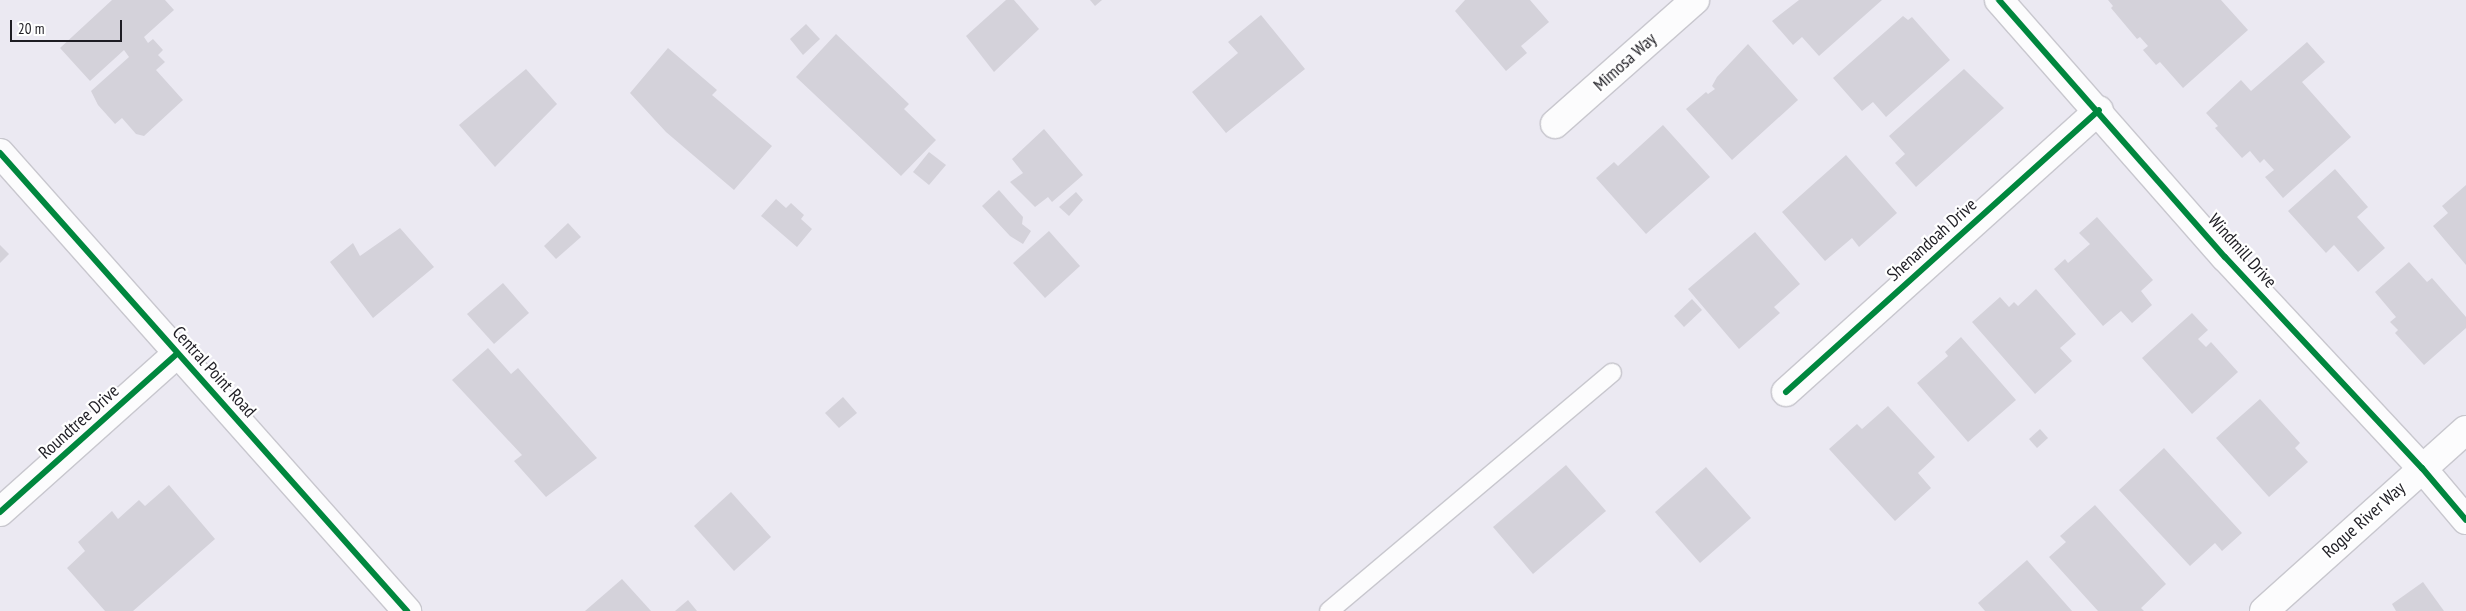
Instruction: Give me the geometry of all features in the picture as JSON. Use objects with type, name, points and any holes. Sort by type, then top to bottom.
[{"type":"street","name":"Mimosa Way","points":[[1555,124],[1694,0]]},
{"type":"street","name":"Windmill Drive","points":[[1999,0],[2098,110],[2225,257],[2422,468],[2466,520]]},
{"type":"street","name":"Shenandoah Drive","points":[[1786,392],[2098,110]]},
{"type":"street","name":"Central Point Road","points":[[0,153],[407,611]]},
{"type":"street","name":"Roundtree Drive","points":[[0,512],[177,354]]},
{"type":"street","name":"Rogue River Way","points":[[2264,611],[2466,430]]},
{"type":"lane","points":[[1329,611],[1612,373]]},
{"type":"building","points":[[112,0],[165,0],[174,10],[144,37],[148,43],[153,39],[163,50],[158,55],[165,62],[156,70],[183,100],[144,136],[136,134],[122,118],[115,124],[98,105],[91,91],[129,57],[124,50],[90,81],[60,48]]},
{"type":"building","points":[[1006,0],[1014,0],[1039,29],[994,72],[966,36]]},
{"type":"building","points":[[1090,0],[1102,0],[1095,6]]},
{"type":"building","points":[[1465,0],[1530,0],[1549,22],[1521,46],[1527,53],[1506,71],[1455,11]]},
{"type":"building","points":[[1799,0],[1882,0],[1819,56],[1802,37],[1793,45],[1772,21]]},
{"type":"building","points":[[2108,0],[2221,0],[2248,30],[2183,88],[2160,62],[2156,65],[2143,50],[2148,46],[2140,37],[2137,39],[2111,8],[2113,6]]},
{"type":"building","points":[[1261,15],[1305,69],[1226,133],[1192,92],[1238,53],[1228,42]]},
{"type":"building","points":[[1903,16],[1908,20],[1912,17],[1950,60],[1886,117],[1873,102],[1862,111],[1833,78]]},
{"type":"building","points":[[806,24],[820,39],[803,55],[790,39]]},
{"type":"building","points":[[836,34],[909,104],[904,109],[936,140],[901,176],[796,77]]},
{"type":"building","points":[[2307,42],[2325,62],[2302,82],[2351,137],[2283,198],[2265,177],[2274,170],[2264,159],[2260,163],[2250,151],[2242,158],[2215,128],[2218,126],[2206,113],[2241,80],[2251,91]]},
{"type":"building","points":[[1748,44],[1798,100],[1732,160],[1686,109],[1706,92],[1708,94],[1715,89],[1712,86],[1717,77]]},
{"type":"building","points":[[668,48],[717,90],[712,95],[772,146],[734,190],[666,132],[630,93]]},
{"type":"building","points":[[526,69],[557,104],[495,167],[459,125]]},
{"type":"building","points":[[1964,69],[2004,108],[1916,187],[1895,163],[1905,154],[1889,136]]},
{"type":"building","points":[[1663,125],[1710,177],[1646,234],[1596,178],[1614,162],[1618,166]]},
{"type":"building","points":[[1044,129],[1083,175],[1052,202],[1048,197],[1035,207],[1010,182],[1023,173],[1012,159]]},
{"type":"building","points":[[929,152],[946,165],[929,185],[913,172]]},
{"type":"building","points":[[1846,155],[1897,213],[1859,247],[1852,238],[1825,261],[1782,212]]},
{"type":"building","points":[[2335,169],[2368,207],[2357,217],[2385,248],[2358,272],[2334,245],[2326,253],[2288,211]]},
{"type":"building","points":[[2466,185],[2466,265],[2433,226],[2448,213],[2442,206]]},
{"type":"building","points":[[999,190],[1023,217],[1022,224],[1031,231],[1023,244],[1010,236],[982,206]]},
{"type":"building","points":[[1076,192],[1083,200],[1069,216],[1059,207]]},
{"type":"building","points":[[776,199],[786,208],[791,203],[804,215],[801,219],[812,229],[797,247],[761,216]]},
{"type":"building","points":[[2097,217],[2153,280],[2141,291],[2152,305],[2132,323],[2121,311],[2103,326],[2054,269],[2065,259],[2068,263],[2090,244],[2079,233]]},
{"type":"building","points":[[568,223],[581,237],[556,259],[544,246]]},
{"type":"building","points":[[400,228],[434,267],[373,318],[330,262],[353,243],[360,256]]},
{"type":"building","points":[[1049,231],[1080,266],[1045,298],[1013,263]]},
{"type":"building","points":[[1755,232],[1800,284],[1774,307],[1780,313],[1739,349],[1688,289]]},
{"type":"building","points":[[0,245],[9,254],[0,263]]},
{"type":"building","points":[[2409,262],[2427,282],[2432,278],[2466,317],[2466,328],[2424,365],[2395,333],[2398,330],[2390,322],[2396,317],[2375,292]]},
{"type":"building","points":[[503,283],[529,313],[494,344],[467,314]]},
{"type":"building","points":[[2036,289],[2076,334],[2060,348],[2072,361],[2035,394],[1972,322],[2000,297],[2009,307],[2014,302],[2018,306]]},
{"type":"building","points":[[1692,299],[1702,310],[1684,327],[1674,316]]},
{"type":"building","points":[[2192,313],[2208,330],[2198,339],[2206,347],[2211,342],[2238,372],[2192,414],[2142,358]]},
{"type":"building","points":[[1961,337],[2016,400],[1968,442],[1917,383],[1948,356],[1945,352]]},
{"type":"building","points":[[488,348],[511,374],[518,368],[597,458],[546,497],[514,461],[522,455],[452,380]]},
{"type":"building","points":[[843,397],[857,413],[839,428],[825,413]]},
{"type":"building","points":[[2260,399],[2300,443],[2295,448],[2308,462],[2269,497],[2216,438]]},
{"type":"building","points":[[1888,406],[1935,457],[1918,473],[1931,488],[1895,521],[1829,449],[1857,424],[1862,429]]},
{"type":"building","points":[[2040,429],[2048,438],[2037,448],[2029,439]]},
{"type":"building","points":[[2164,448],[2242,533],[2222,551],[2215,543],[2190,566],[2119,490]]},
{"type":"building","points":[[1566,465],[1606,511],[1533,574],[1493,527]]},
{"type":"building","points":[[1706,467],[1751,518],[1700,563],[1655,512]]},
{"type":"building","points":[[169,485],[215,539],[133,611],[105,611],[67,568],[85,551],[78,542],[112,511],[118,519],[139,500],[145,506]]},
{"type":"building","points":[[731,492],[771,537],[734,571],[694,526]]},
{"type":"building","points":[[2095,505],[2166,584],[2141,608],[2144,611],[2098,611],[2049,557],[2066,542],[2060,536]]},
{"type":"building","points":[[2027,560],[2072,611],[1985,611],[1978,603]]},
{"type":"building","points":[[622,579],[651,611],[585,611]]},
{"type":"building","points":[[2423,582],[2444,611],[2396,611],[2392,604]]},
{"type":"building","points":[[688,600],[697,611],[675,611]]},
{"type":"cycle path","points":[[1999,0],[2225,257],[2422,468],[2466,520]]},
{"type":"cycle path","points":[[1786,392],[2099,110]]},
{"type":"cycle path","points":[[0,153],[407,611]]},
{"type":"cycle path","points":[[0,512],[177,354]]}]
